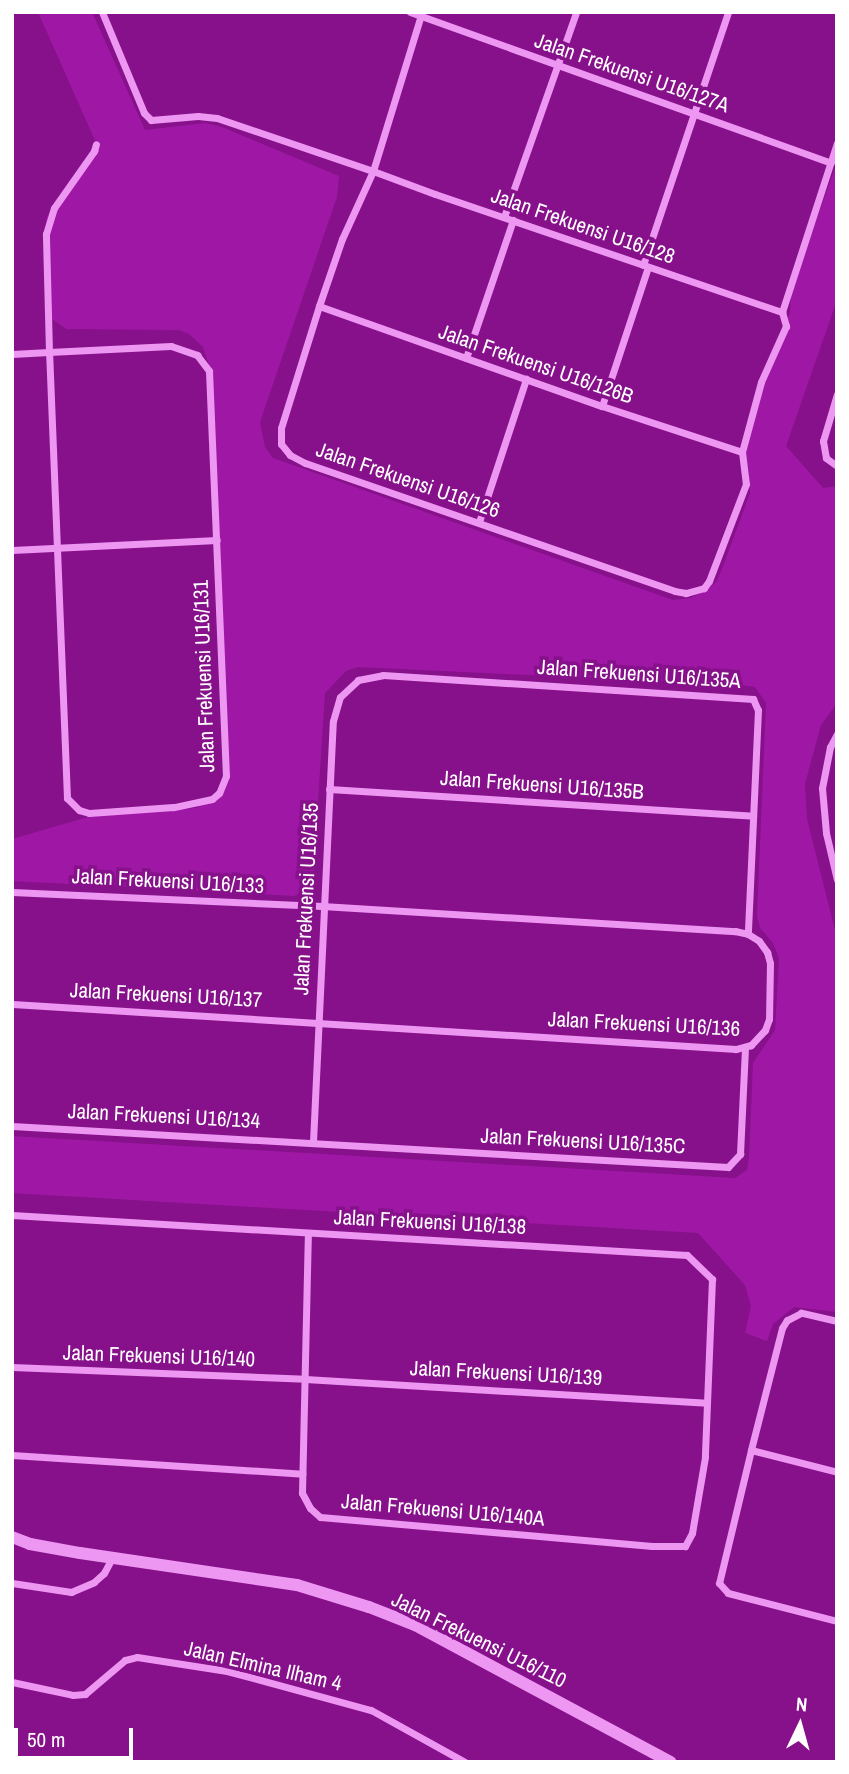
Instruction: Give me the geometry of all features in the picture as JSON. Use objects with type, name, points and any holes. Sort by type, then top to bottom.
[{"type":"street","name":"Jalan Frekuensi U16/128","points":[[102,12],[146,117],[156,120],[198,116],[218,118],[782,312]]},
{"type":"street","name":"Jalan Frekuensi U16/127A","points":[[410,12],[831,163]]},
{"type":"street","points":[[504,217],[576,12]]},
{"type":"street","points":[[602,406],[728,12]]},
{"type":"street","name":"Jalan Frekuensi U16/126","points":[[421,14],[373,171],[342,239],[319,306],[281,428],[285,450],[305,463],[675,591],[696,592],[709,581],[746,484],[742,452]]},
{"type":"street","points":[[742,452],[761,383],[786,326],[782,312],[837,143]]},
{"type":"street","points":[[49,352],[48,221],[96,144]]},
{"type":"street","points":[[466,358],[513,220]]},
{"type":"street","name":"Jalan Frekuensi U16/126B","points":[[319,306],[602,406],[742,452]]},
{"type":"street","name":"Jalan Frekuensi U16/131","points":[[12,354],[49,352],[171,346],[197,355],[209,371],[226,776],[223,786],[212,799],[201,803],[89,813],[79,810],[67,797],[49,352]]},
{"type":"street","points":[[479,522],[526,379]]},
{"type":"street","points":[[837,394],[822,441],[826,458],[837,466]]},
{"type":"street","points":[[12,550],[217,540]]},
{"type":"street","name":"Jalan Frekuensi U16/135","points":[[313,1142],[322,906],[335,708],[348,687],[370,676]]},
{"type":"street","name":"Jalan Frekuensi U16/135A","points":[[370,676],[753,699],[758,710],[748,934]]},
{"type":"street","points":[[837,734],[830,747],[822,788],[826,833],[837,880]]},
{"type":"street","name":"Jalan Frekuensi U16/135B","points":[[329,789],[753,816]]},
{"type":"street","name":"Jalan Frekuensi U16/133","points":[[12,892],[322,906]]},
{"type":"street","points":[[322,906],[748,934]]},
{"type":"street","name":"Jalan Frekuensi U16/136","points":[[317,1021],[745,1048],[765,1030],[769,1008],[770,963],[767,952],[748,934]]},
{"type":"street","name":"Jalan Frekuensi U16/137","points":[[12,1004],[317,1021]]},
{"type":"street","name":"Jalan Frekuensi U16/135C","points":[[313,1142],[727,1167],[740,1154],[745,1048]]},
{"type":"street","name":"Jalan Frekuensi U16/134","points":[[12,1126],[313,1142]]},
{"type":"street","name":"Jalan Frekuensi U16/138","points":[[12,1215],[687,1255],[712,1279],[705,1457],[692,1533],[685,1546]]},
{"type":"street","name":"Jalan Frekuensi U16/140A","points":[[308,1233],[302,1493],[310,1508],[320,1517],[652,1546],[685,1546]]},
{"type":"street","points":[[837,1321],[802,1313],[787,1320],[782,1328],[719,1577],[719,1583],[728,1593],[837,1621]]},
{"type":"street","name":"Jalan Frekuensi U16/140","points":[[12,1367],[304,1379]]},
{"type":"street","name":"Jalan Frekuensi U16/139","points":[[304,1379],[706,1403]]},
{"type":"street","points":[[751,1450],[837,1472]]},
{"type":"street","points":[[12,1455],[302,1474]]},
{"type":"street","name":"Jalan Frekuensi U16/110","points":[[12,1537],[30,1544],[113,1558],[297,1585],[369,1607],[415,1625],[671,1762]]},
{"type":"street","points":[[12,1583],[71,1592],[94,1582],[104,1573],[113,1558]]},
{"type":"street","name":"Jalan Elmina Ilham 4","points":[[12,1682],[73,1695],[85,1694],[125,1660],[137,1657],[227,1671],[371,1710],[464,1762]]},
{"type":"shaded area","points":[[38,12],[92,12],[145,130],[205,123],[222,127],[339,176],[337,197],[260,422],[265,447],[273,458],[673,600],[691,598],[706,590],[716,582],[722,569],[750,493],[748,466],[741,452],[764,376],[790,313],[791,292],[837,162],[837,300],[786,446],[823,488],[837,486],[837,703],[821,725],[805,784],[807,819],[837,938],[837,1312],[794,1307],[773,1324],[767,1341],[745,1333],[751,1306],[745,1285],[698,1233],[12,1193],[12,1136],[735,1178],[747,1170],[749,1158],[753,1063],[775,1030],[779,958],[773,943],[760,928],[757,916],[766,703],[755,687],[741,685],[358,667],[346,671],[325,693],[313,880],[309,889],[294,896],[12,881],[12,839],[88,817],[196,808],[216,794],[224,779],[209,365],[203,347],[189,334],[179,330],[66,329],[48,316],[44,235],[47,216],[97,145]]}]
